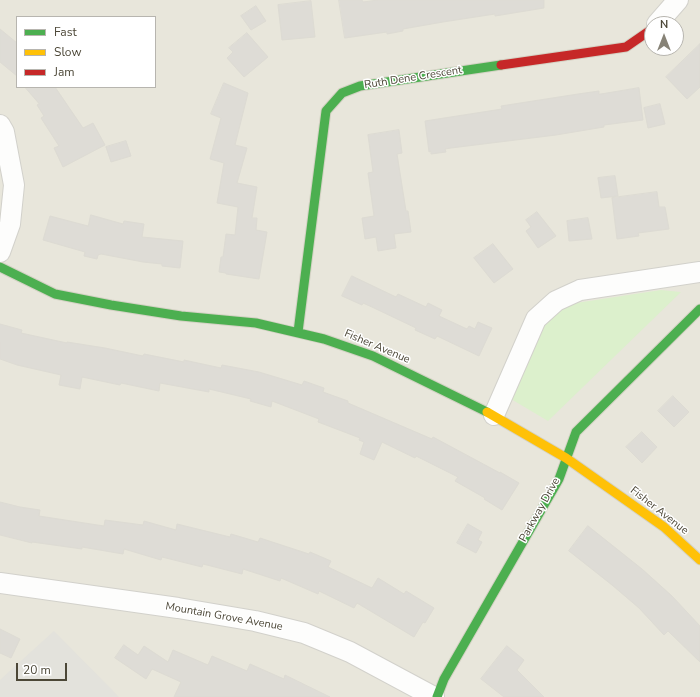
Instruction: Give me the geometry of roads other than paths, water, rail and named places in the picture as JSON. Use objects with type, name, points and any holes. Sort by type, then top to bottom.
[{"type":"street","points":[[664,16],[678,0]]},
{"type":"street","name":"Ruth Dene Crescent","points":[[298,332],[326,111],[342,93],[360,86],[626,46],[644,34]]},
{"type":"street","points":[[0,125],[4,132],[14,185],[10,224],[0,252]]},
{"type":"street","name":"Fisher Avenue","points":[[0,267],[55,294],[110,305],[181,316],[256,323],[324,339],[373,356],[494,415],[566,458],[664,527],[700,560]]},
{"type":"street","points":[[494,415],[536,319],[556,301],[580,290],[700,272]]},
{"type":"street","name":"Parkway Drive","points":[[437,697],[444,679],[559,480],[576,432],[700,308]]},
{"type":"street","name":"Mountain Grove Avenue","points":[[0,583],[178,608],[255,621],[304,633],[350,652],[420,688],[434,697]]}]
